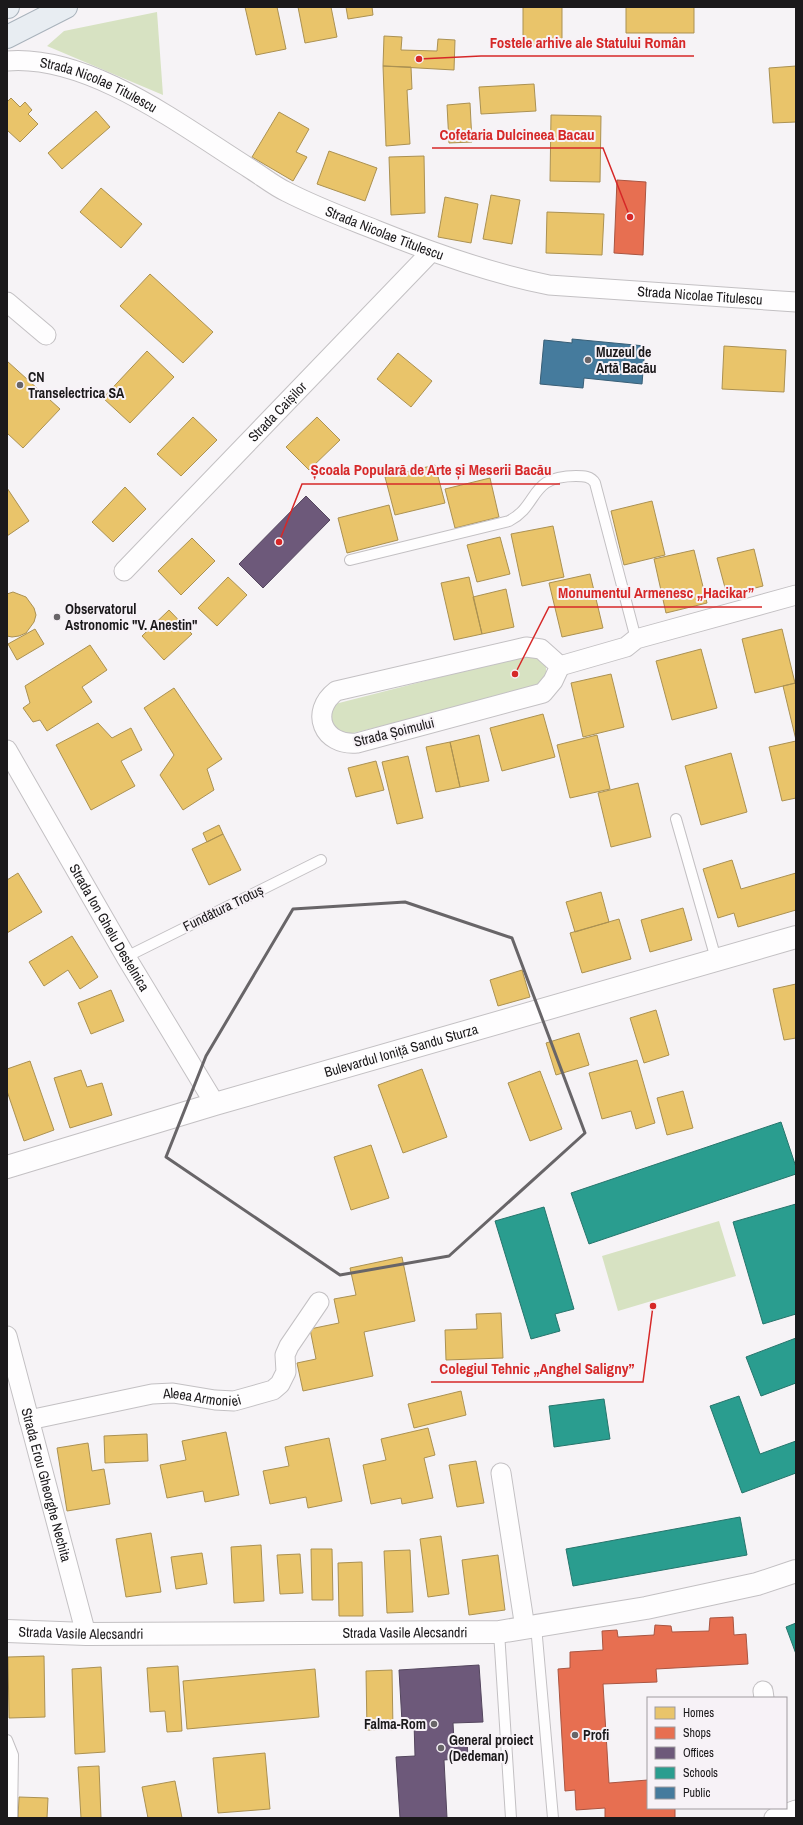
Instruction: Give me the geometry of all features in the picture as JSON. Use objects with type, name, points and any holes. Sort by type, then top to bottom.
[{"type":"main road","points":[[7,37],[66,7]]},
{"type":"street","name":"Strada Nicolae Titulescu","points":[[7,61],[38,61],[63,66],[106,83],[151,107],[286,192],[328,211],[431,252],[518,279],[549,285],[796,302]]},
{"type":"street","name":"Strada Caișilor","points":[[124,571],[431,252]]},
{"type":"street","points":[[7,302],[46,335]]},
{"type":"street","points":[[560,666],[626,647],[636,639],[796,595]]},
{"type":"street","name":"Strada Șoimului","points":[[526,647],[541,649],[560,666],[553,681],[543,692],[357,743],[347,744],[337,741],[324,727],[322,719],[324,703],[336,691],[344,688],[526,647]]},
{"type":"street","name":"Strada Ion Ghelu Destelnica","points":[[7,750],[126,957],[215,1104]]},
{"type":"street","name":"Bulevardul Ioniță Sandu Sturza","points":[[7,1167],[215,1104],[796,937]]},
{"type":"street","name":"Aleea Armoniei","points":[[29,1420],[152,1394],[173,1393],[234,1402],[273,1390],[280,1384],[286,1372],[285,1355],[289,1346],[319,1302]]},
{"type":"street","name":"Strada Erou Gheorghe Nechita","points":[[7,1336],[86,1634]]},
{"type":"street","points":[[501,1473],[530,1627]]},
{"type":"street","name":"Strada Vasile Alecsandri","points":[[7,1631],[86,1634],[499,1632],[646,1608],[757,1584],[796,1571]]},
{"type":"street","points":[[774,1818],[796,1810]]},
{"type":"lane","points":[[350,560],[509,521],[518,515],[546,482],[567,476],[586,476],[592,479],[595,483],[636,639]]},
{"type":"lane","points":[[676,819],[716,959]]},
{"type":"lane","name":"Fundătura Trotuș","points":[[126,957],[321,860]]},
{"type":"lane","points":[[530,1627],[553,1818]]},
{"type":"lane","points":[[499,1632],[511,1818]]},
{"type":"lane","points":[[7,1740],[13,1755],[12,1818]]},
{"type":"highlighted area","points":[[405,902],[512,938],[585,1133],[449,1256],[340,1275],[166,1157],[206,1056],[293,909]]},
{"type":"green space","points":[[157,12],[163,95],[47,46],[64,31]]},
{"type":"green space","points":[[527,655],[533,655],[546,665],[546,676],[535,688],[349,734],[333,732],[328,712],[335,704]]},
{"type":"green space","points":[[719,1221],[736,1276],[618,1311],[602,1256]]},
{"type":"building: Homes","points":[[245,7],[277,7],[286,49],[256,55]]},
{"type":"building: Homes","points":[[298,7],[331,7],[337,37],[305,43]]},
{"type":"building: Homes","points":[[346,7],[372,7],[373,15],[348,19]]},
{"type":"building: Homes","points":[[523,7],[562,7],[562,45],[523,46]]},
{"type":"building: Homes","points":[[626,7],[694,7],[694,33],[626,33]]},
{"type":"building: Homes","points":[[384,36],[402,37],[401,50],[437,51],[438,39],[455,40],[454,70],[383,66]]},
{"type":"building: Homes","points":[[383,66],[411,67],[412,89],[407,90],[410,144],[386,146]]},
{"type":"building: Homes","points":[[796,66],[796,122],[773,123],[769,68]]},
{"type":"building: Homes","points":[[534,84],[536,111],[481,114],[479,87]]},
{"type":"building: Homes","points":[[11,98],[20,107],[25,102],[32,110],[28,114],[38,124],[20,142],[7,130],[7,102]]},
{"type":"building: Homes","points":[[470,103],[472,142],[449,143],[447,105]]},
{"type":"building: Homes","points":[[96,111],[110,127],[62,169],[48,153]]},
{"type":"building: Homes","points":[[279,112],[309,129],[296,152],[307,157],[293,181],[252,157]]},
{"type":"building: Homes","points":[[551,115],[601,116],[600,182],[550,181]]},
{"type":"building: Homes","points":[[329,151],[377,168],[365,201],[317,184]]},
{"type":"building: Homes","points":[[424,156],[425,213],[391,215],[389,157]]},
{"type":"building: Homes","points":[[101,188],[142,224],[121,248],[80,212]]},
{"type":"building: Homes","points":[[491,195],[520,200],[512,244],[483,239]]},
{"type":"building: Homes","points":[[445,197],[478,204],[471,243],[438,237]]},
{"type":"building: Homes","points":[[547,212],[604,214],[602,255],[546,253]]},
{"type":"building: Homes","points":[[150,274],[213,332],[183,363],[120,306]]},
{"type":"building: Homes","points":[[724,346],[786,350],[784,392],[722,389]]},
{"type":"building: Homes","points":[[147,351],[174,377],[130,423],[103,398]]},
{"type":"building: Homes","points":[[398,353],[432,381],[411,407],[377,379]]},
{"type":"building: Homes","name":"CN Transelectrica SA","points":[[7,361],[60,409],[23,448],[7,433]]},
{"type":"building: Homes","points":[[193,417],[217,440],[181,476],[157,454]]},
{"type":"building: Homes","points":[[317,417],[340,440],[309,470],[286,447]]},
{"type":"building: Homes","points":[[435,465],[445,503],[395,515],[385,477]]},
{"type":"building: Homes","points":[[490,478],[499,517],[455,528],[445,489]]},
{"type":"building: Homes","points":[[125,487],[146,509],[113,542],[92,522]]},
{"type":"building: Homes","points":[[7,488],[29,521],[7,536]]},
{"type":"building: Homes","points":[[652,501],[665,555],[624,565],[611,511]]},
{"type":"building: Homes","points":[[389,505],[398,540],[347,553],[338,518]]},
{"type":"building: Homes","points":[[553,526],[564,577],[522,586],[511,534]]},
{"type":"building: Homes","points":[[500,537],[510,574],[477,582],[467,545]]},
{"type":"building: Homes","points":[[192,538],[215,561],[181,595],[158,571]]},
{"type":"building: Homes","points":[[754,549],[763,586],[727,595],[717,558]]},
{"type":"building: Homes","points":[[694,550],[707,603],[666,613],[654,559]]},
{"type":"building: Homes","points":[[590,574],[603,628],[562,637],[549,583]]},
{"type":"building: Homes","points":[[228,577],[247,595],[217,626],[198,608]]},
{"type":"building: Homes","points":[[469,577],[482,634],[454,640],[441,583]]},
{"type":"building: Homes","points":[[506,589],[514,627],[482,634],[473,597]]},
{"type":"building: Homes","points":[[13,592],[26,597],[34,608],[36,615],[34,622],[26,633],[12,637],[7,636],[7,594]]},
{"type":"building: Homes","points":[[169,610],[192,634],[164,660],[142,636]]},
{"type":"building: Homes","points":[[35,629],[44,644],[17,660],[8,644]]},
{"type":"building: Homes","points":[[782,629],[795,683],[755,693],[742,639]]},
{"type":"building: Homes","points":[[90,645],[107,670],[82,687],[92,702],[47,731],[40,720],[33,722],[23,708],[30,703],[25,686]]},
{"type":"building: Homes","points":[[701,649],[717,708],[672,720],[656,661]]},
{"type":"building: Homes","points":[[611,674],[624,727],[583,737],[571,683]]},
{"type":"building: Homes","points":[[796,683],[796,740],[783,686]]},
{"type":"building: Homes","points":[[174,688],[222,759],[207,769],[214,790],[183,810],[160,775],[174,755],[144,708]]},
{"type":"building: Homes","points":[[543,714],[555,757],[502,771],[490,728]]},
{"type":"building: Homes","points":[[98,723],[112,738],[131,728],[142,750],[121,761],[135,786],[91,810],[56,745]]},
{"type":"building: Homes","points":[[479,735],[489,781],[460,787],[450,742]]},
{"type":"building: Homes","points":[[597,735],[610,789],[570,798],[557,745]]},
{"type":"building: Homes","points":[[796,741],[796,798],[782,801],[769,747]]},
{"type":"building: Homes","points":[[450,742],[460,787],[436,792],[426,747]]},
{"type":"building: Homes","points":[[731,753],[747,812],[701,825],[685,766]]},
{"type":"building: Homes","points":[[408,756],[423,818],[397,824],[382,762]]},
{"type":"building: Homes","points":[[376,761],[384,790],[356,797],[348,768]]},
{"type":"building: Homes","points":[[638,783],[651,837],[611,847],[598,793]]},
{"type":"building: Homes","points":[[219,825],[223,834],[207,842],[203,833]]},
{"type":"building: Homes","points":[[223,834],[241,870],[209,885],[192,849]]},
{"type":"building: Homes","points":[[732,860],[741,889],[796,873],[796,910],[738,927],[734,913],[718,918],[703,869]]},
{"type":"building: Homes","points":[[18,873],[42,912],[7,933],[7,880]]},
{"type":"building: Homes","points":[[601,892],[609,922],[575,932],[566,902]]},
{"type":"building: Homes","points":[[683,908],[692,940],[650,952],[641,920]]},
{"type":"building: Homes","points":[[619,919],[631,959],[582,973],[570,933]]},
{"type":"building: Homes","points":[[72,936],[98,977],[80,989],[68,970],[44,986],[29,962]]},
{"type":"building: Homes","points":[[522,970],[530,997],[498,1006],[490,980]]},
{"type":"building: Homes","points":[[796,984],[796,1038],[784,1040],[773,989]]},
{"type":"building: Homes","points":[[111,990],[124,1021],[91,1034],[78,1003]]},
{"type":"building: Homes","points":[[656,1010],[669,1055],[644,1063],[630,1018]]},
{"type":"building: Homes","points":[[579,1033],[589,1065],[556,1075],[546,1043]]},
{"type":"building: Homes","points":[[637,1060],[655,1123],[636,1129],[631,1111],[602,1119],[589,1073]]},
{"type":"building: Homes","points":[[30,1061],[54,1130],[24,1141],[7,1091],[7,1069]]},
{"type":"building: Homes","points":[[422,1069],[447,1137],[403,1153],[378,1085]]},
{"type":"building: Homes","points":[[81,1070],[87,1087],[102,1083],[112,1115],[70,1128],[54,1078]]},
{"type":"building: Homes","points":[[540,1071],[562,1129],[530,1141],[508,1083]]},
{"type":"building: Homes","points":[[683,1091],[693,1128],[667,1135],[657,1098]]},
{"type":"building: Homes","points":[[371,1145],[389,1198],[351,1210],[334,1157]]},
{"type":"building: Homes","points":[[402,1257],[415,1321],[364,1332],[373,1376],[303,1391],[297,1363],[316,1359],[310,1329],[339,1323],[334,1299],[356,1295],[350,1268]]},
{"type":"building: Homes","points":[[501,1313],[503,1358],[446,1360],[445,1330],[477,1329],[476,1314]]},
{"type":"building: Homes","points":[[461,1391],[466,1415],[414,1428],[408,1404]]},
{"type":"building: Homes","points":[[428,1428],[435,1455],[424,1458],[433,1498],[402,1504],[401,1498],[371,1504],[363,1465],[386,1460],[381,1439]]},
{"type":"building: Homes","points":[[226,1432],[239,1495],[205,1502],[203,1491],[167,1498],[160,1465],[186,1460],[182,1441]]},
{"type":"building: Homes","points":[[147,1434],[148,1461],[105,1463],[104,1436]]},
{"type":"building: Homes","points":[[329,1438],[342,1501],[308,1508],[306,1497],[270,1504],[263,1471],[289,1466],[285,1447]]},
{"type":"building: Homes","points":[[88,1443],[92,1471],[104,1469],[110,1504],[67,1511],[57,1448]]},
{"type":"building: Homes","points":[[476,1461],[484,1503],[457,1507],[449,1465]]},
{"type":"building: Homes","points":[[151,1533],[161,1592],[126,1597],[116,1539]]},
{"type":"building: Homes","points":[[441,1536],[449,1594],[428,1597],[420,1539]]},
{"type":"building: Homes","points":[[261,1545],[264,1601],[234,1603],[231,1547]]},
{"type":"building: Homes","points":[[311,1549],[332,1549],[333,1600],[312,1600]]},
{"type":"building: Homes","points":[[410,1550],[413,1612],[387,1613],[384,1551]]},
{"type":"building: Homes","points":[[202,1553],[207,1584],[176,1589],[171,1557]]},
{"type":"building: Homes","points":[[300,1554],[303,1593],[280,1594],[277,1555]]},
{"type":"building: Homes","points":[[498,1555],[505,1610],[469,1615],[462,1560]]},
{"type":"building: Homes","points":[[362,1562],[363,1616],[339,1616],[338,1563]]},
{"type":"building: Homes","points":[[44,1656],[45,1717],[9,1718],[8,1657]]},
{"type":"building: Homes","points":[[178,1666],[182,1731],[167,1732],[165,1711],[150,1712],[147,1668]]},
{"type":"building: Homes","points":[[101,1667],[105,1752],[75,1754],[72,1669]]},
{"type":"building: Homes","points":[[315,1669],[319,1717],[187,1729],[183,1681]]},
{"type":"building: Homes","points":[[392,1670],[393,1730],[367,1730],[366,1671]]},
{"type":"building: Homes","points":[[265,1753],[270,1809],[218,1813],[213,1758]]},
{"type":"building: Homes","points":[[99,1766],[101,1818],[81,1818],[78,1767]]},
{"type":"building: Homes","points":[[175,1781],[182,1818],[148,1818],[142,1787]]},
{"type":"building: Homes","points":[[19,1797],[48,1798],[47,1818],[18,1818]]},
{"type":"building: Shops","points":[[617,180],[646,182],[643,255],[614,253]]},
{"type":"building: Shops","points":[[733,1617],[734,1635],[746,1634],[748,1664],[656,1669],[657,1682],[603,1684],[609,1783],[647,1780],[647,1809],[675,1809],[675,1818],[605,1818],[605,1808],[576,1810],[575,1790],[565,1791],[558,1669],[570,1668],[570,1652],[603,1650],[602,1631],[617,1630],[618,1637],[654,1635],[655,1625],[671,1626],[672,1632],[709,1631],[710,1618]]},
{"type":"building: Offices","points":[[306,496],[330,520],[263,588],[239,564]]},
{"type":"building: Offices","name":"General proiect (Dedeman)","points":[[479,1665],[483,1722],[453,1723],[454,1741],[467,1740],[468,1758],[444,1760],[447,1818],[400,1818],[396,1757],[415,1756],[414,1722],[402,1722],[399,1670]]},
{"type":"building: Schools","points":[[781,1122],[796,1167],[796,1174],[589,1244],[571,1193]]},
{"type":"building: Schools","points":[[796,1204],[796,1314],[763,1324],[733,1222]]},
{"type":"building: Schools","points":[[544,1207],[574,1309],[555,1314],[560,1331],[531,1339],[495,1221]]},
{"type":"building: Schools","points":[[796,1338],[796,1383],[761,1396],[746,1357]]},
{"type":"building: Schools","points":[[739,1396],[760,1454],[796,1441],[796,1473],[742,1493],[710,1406]]},
{"type":"building: Schools","points":[[604,1399],[610,1439],[554,1447],[549,1406]]},
{"type":"building: Schools","points":[[740,1517],[747,1555],[573,1586],[566,1549]]},
{"type":"building: Schools","points":[[796,1623],[796,1654],[786,1627]]},
{"type":"building: Public","points":[[572,339],[645,346],[642,384],[584,378],[583,388],[540,384],[544,340],[572,343]]},
{"type":"place","name":"Fostele arhive ale Statului Român","points":[[419,59]]},
{"type":"place","name":"Cofetaria Dulcineea Bacau","points":[[630,217]]},
{"type":"place","name":"Muzeul de Artă Bacău","points":[[588,360]]},
{"type":"place","name":"CN Transelectrica SA","points":[[20,385]]},
{"type":"place","name":"Școala Populară de Arte și Meserii Bacău","points":[[279,542]]},
{"type":"place","name":"Observatorul Astronomic \"V. Anestin\"","points":[[57,617]]},
{"type":"place","name":"Monumentul Armenesc „Hacikar”","points":[[515,674]]},
{"type":"place","name":"Colegiul Tehnic „Anghel Saligny”","points":[[653,1306]]},
{"type":"place","name":"Falma-Rom","points":[[434,1724]]},
{"type":"place","name":"Profi","points":[[575,1735]]},
{"type":"place","name":"General proiect (Dedeman)","points":[[441,1748]]}]
